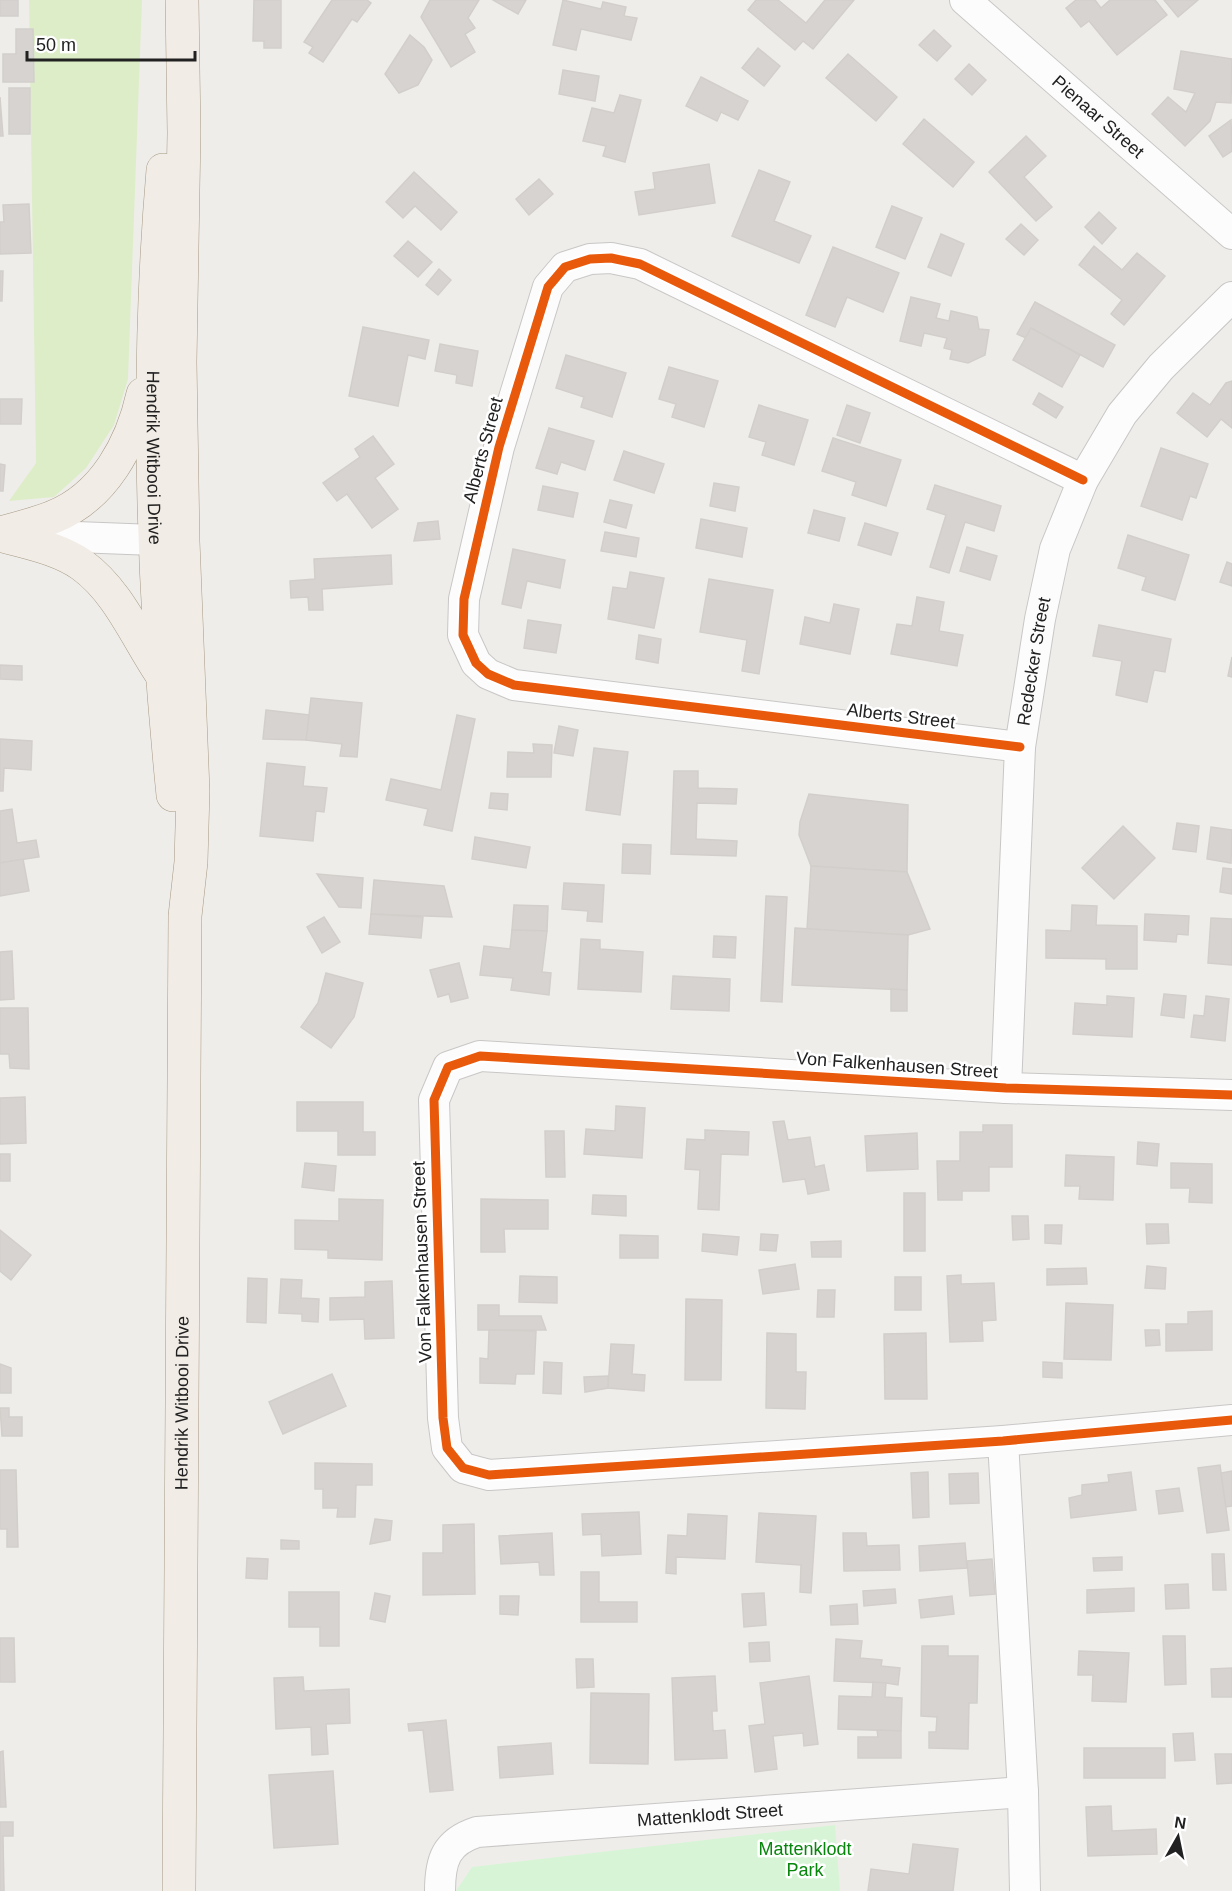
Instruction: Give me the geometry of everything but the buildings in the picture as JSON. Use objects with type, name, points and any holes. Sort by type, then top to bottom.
[{"type":"main road","name":"Hendrik Witbooi Drive","points":[[179,1891],[185,916],[191,862],[193,791],[152,358],[160,205],[180,0]]},
{"type":"main road","name":"Hendrik Witbooi Drive","points":[[180,0],[184,133],[180,362],[161,673],[185,916]]},
{"type":"main road","points":[[0,534],[55,516],[81,501],[109,473],[127,446],[139,413],[152,358]]},
{"type":"main road","points":[[0,534],[58,552],[82,565],[105,587],[124,612],[161,673]]},
{"type":"street","name":"Pienaar Street","points":[[965,0],[1232,234]]},
{"type":"street","name":"Alberts Street","points":[[1020,747],[514,686],[488,674],[476,663],[464,635],[464,599],[499,447],[548,287],[565,267],[590,259],[610,258],[640,264],[1083,480]]},
{"type":"street","name":"Redecker Street","points":[[1006,1088],[1020,747],[1040,619],[1055,549],[1083,480],[1122,414],[1161,367],[1232,297]]},
{"type":"street","points":[[0,534],[169,540]]},
{"type":"street","name":"Von Falkenhausen Street","points":[[1232,1095],[1006,1088],[480,1056],[448,1066],[434,1100],[443,1418],[447,1448],[463,1468],[489,1475],[1003,1440],[1232,1420]]},
{"type":"street","points":[[1003,1440],[1023,1792],[1025,1891]]},
{"type":"street","name":"Mattenklodt Street","points":[[441,1891],[440,1869],[452,1844],[462,1837],[477,1832],[1023,1792]]},
{"type":"green space","points":[[29,0],[142,0],[128,379],[114,425],[86,468],[54,497],[9,501],[36,463]]},
{"type":"green space","name":"Mattenklodt Park","points":[[835,1825],[840,1891],[456,1891],[472,1867]]},
{"type":"cycle path","points":[[1020,747],[514,685],[488,674],[476,663],[463,635],[464,599],[499,447],[548,287],[565,267],[590,259],[611,258],[640,264],[1083,480]]},
{"type":"cycle path","points":[[1232,1095],[1006,1088],[480,1056],[448,1067],[434,1100],[443,1418],[447,1448],[463,1468],[489,1475],[1003,1441],[1232,1420]]}]
